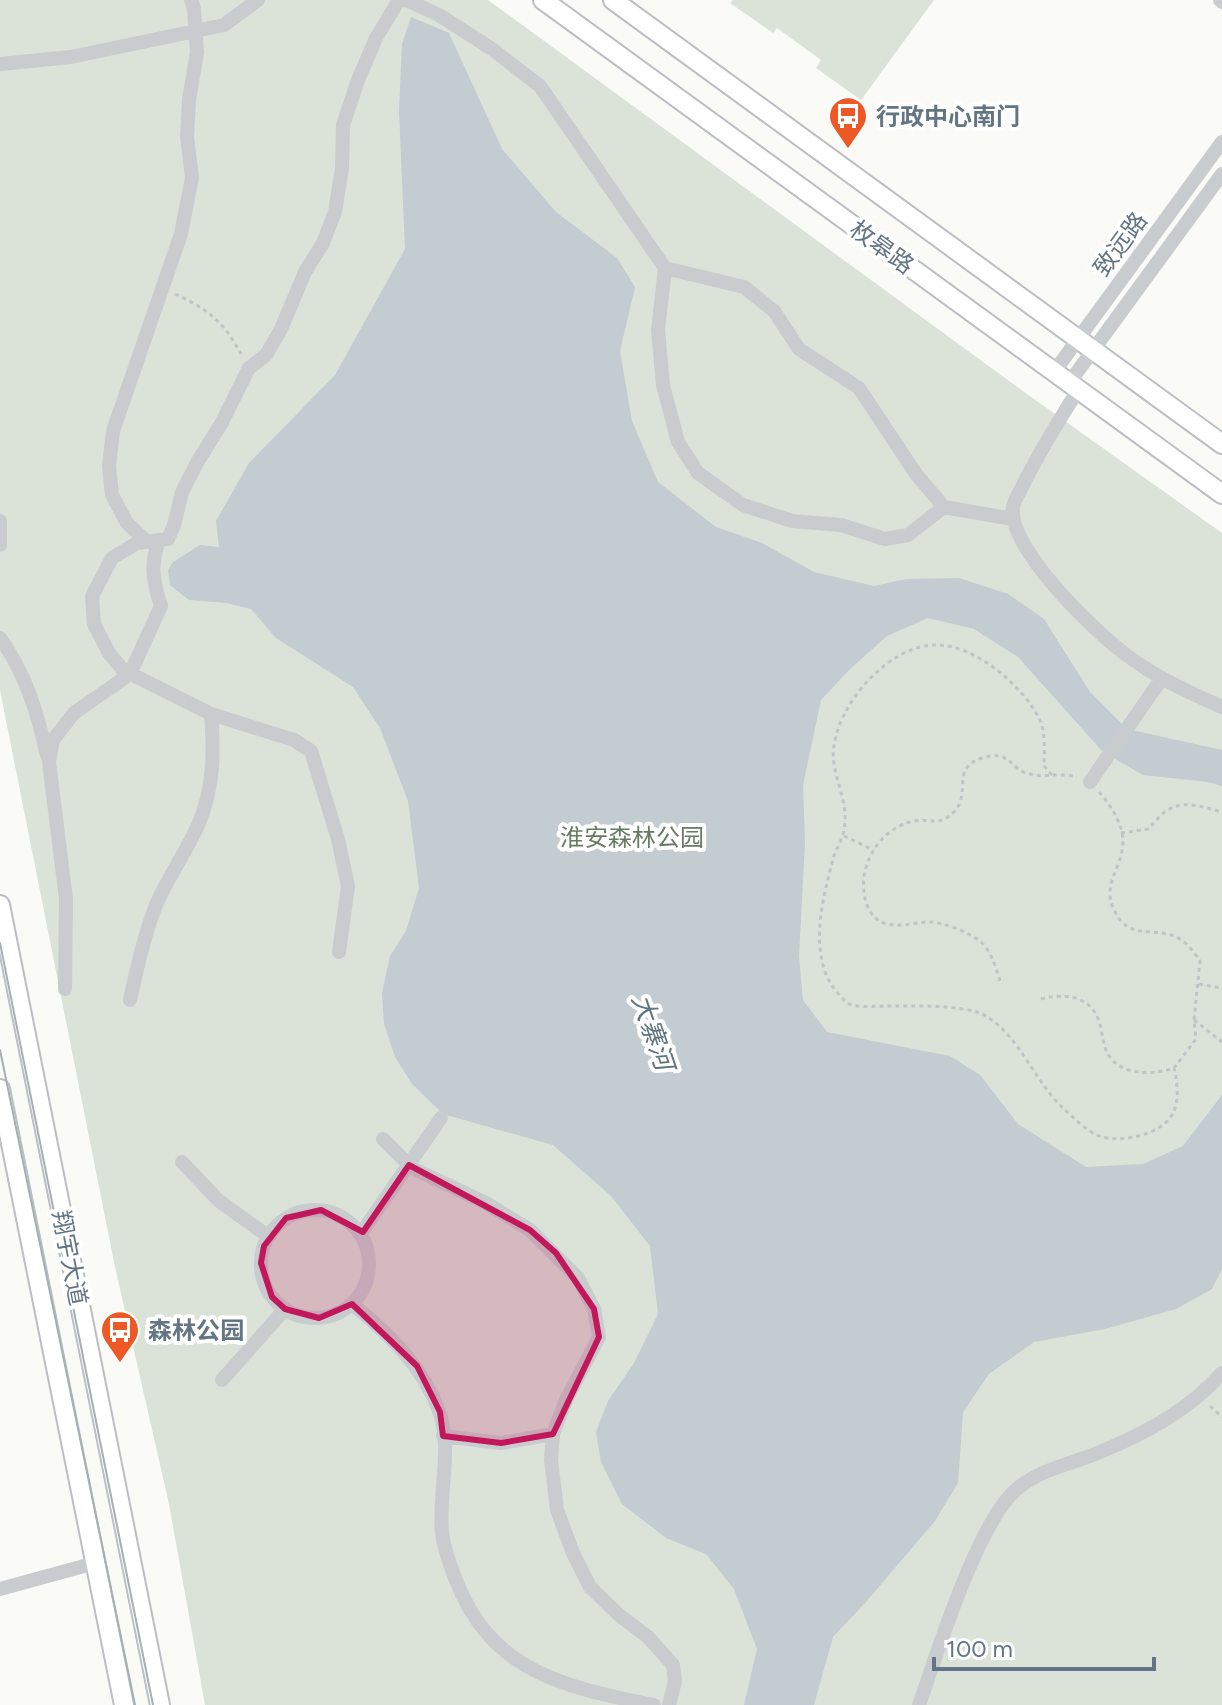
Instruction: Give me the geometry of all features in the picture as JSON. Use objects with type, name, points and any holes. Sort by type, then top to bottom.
[{"type":"main road","name":"枚皋路","points":[[543,0],[1222,494]]},
{"type":"main road","name":"枚皋路","points":[[613,0],[1222,444]]},
{"type":"main road","name":"翔宇大道","points":[[0,905],[160,1705]]},
{"type":"main road","name":"翔宇大道","points":[[0,1089],[124,1705]]},
{"type":"street","points":[[152,540],[127,523],[112,495],[109,466],[113,431],[181,234],[192,178],[187,136],[197,52],[191,0]]},
{"type":"street","points":[[0,64],[71,57],[224,25],[258,0]]},
{"type":"street","points":[[339,952],[348,886],[338,839],[311,751],[294,740],[211,714],[123,670],[94,624],[92,596],[112,558],[137,543],[168,539],[182,492],[249,368],[266,355],[281,329],[335,212],[342,168],[343,125],[376,38],[399,0]]},
{"type":"street","points":[[406,0],[452,23],[540,86],[665,268],[658,330],[663,385],[678,442],[698,473],[743,505],[792,521],[841,525],[885,539],[908,535],[944,507]]},
{"type":"street","name":"致远路","points":[[1013,519],[1013,505],[1086,344],[1222,142]]},
{"type":"street","points":[[1086,344],[1222,174]]},
{"type":"street","points":[[665,268],[744,287],[774,311],[799,349],[859,388],[916,474],[944,507],[1013,519],[1023,547],[1057,589],[1124,654],[1162,678],[1222,707]]},
{"type":"street","points":[[0,521],[0,545]]},
{"type":"street","points":[[49,762],[53,740],[74,713],[130,674],[161,606],[153,582],[152,540]]},
{"type":"street","points":[[0,638],[18,662],[29,687],[49,762],[66,899],[65,989]]},
{"type":"street","points":[[1090,782],[1162,678]]},
{"type":"street","points":[[130,1000],[141,950],[157,903],[199,822],[210,787],[215,755],[211,714]]},
{"type":"street","points":[[360,1235],[441,1118]]},
{"type":"street","points":[[383,1139],[409,1165],[486,1203],[530,1230],[578,1278],[594,1309],[599,1337],[566,1400],[553,1434],[551,1460],[557,1510],[590,1587],[648,1637],[673,1665],[675,1681],[669,1705]]},
{"type":"street","points":[[182,1162],[218,1200],[269,1237]]},
{"type":"street","points":[[321,1210],[338,1215],[353,1225],[360,1235],[369,1256],[369,1274],[363,1290],[352,1304],[337,1314],[319,1318],[301,1317],[285,1309],[272,1297],[263,1281],[261,1263],[264,1246],[273,1230],[286,1218],[303,1211],[321,1210]]},
{"type":"street","points":[[352,1304],[380,1327],[417,1366],[440,1412],[445,1456],[442,1532],[450,1565],[465,1603],[488,1635],[517,1661],[555,1682],[645,1704]]},
{"type":"street","points":[[222,1380],[285,1309]]},
{"type":"street","points":[[919,1705],[947,1624],[985,1536],[1015,1490],[1052,1467],[1098,1453],[1162,1423],[1198,1398],[1222,1373]]},
{"type":"street","points":[[443,1436],[501,1443],[553,1434]]},
{"type":"street","points":[[0,1589],[95,1563]]},
{"type":"path","points":[[164,288],[199,305],[224,325],[249,368]]},
{"type":"path","points":[[1052,775],[1044,766],[1044,741],[1039,719],[1013,685],[977,657],[937,644],[918,647],[880,669],[846,712],[835,740],[834,762],[846,815],[843,835],[832,860],[820,939],[822,965],[834,988],[849,1004],[925,1006],[985,1015],[1004,1032],[1055,1100],[1078,1122],[1100,1136],[1125,1139],[1149,1133],[1169,1121],[1177,1105],[1178,1086],[1174,1068]]},
{"type":"path","points":[[1000,981],[992,959],[981,942],[962,931],[932,922],[902,927],[882,922],[868,908],[864,886],[873,850],[894,829],[915,821],[939,822],[949,817],[959,806],[963,773],[970,763],[997,755],[1010,760],[1025,773],[1043,777],[1063,773],[1090,782],[1105,798],[1118,822],[1123,841],[1108,895],[1116,914],[1125,926],[1142,933],[1177,937],[1191,948],[1200,961],[1194,1020],[1196,1039],[1174,1068],[1141,1072],[1124,1069],[1110,1058],[1095,1011],[1071,995],[1041,999]]},
{"type":"path","points":[[1121,833],[1149,829],[1168,808],[1180,804],[1222,812]]},
{"type":"path","points":[[843,835],[873,850]]},
{"type":"path","points":[[1199,984],[1222,988]]},
{"type":"path","points":[[1194,1020],[1222,1042]]},
{"type":"path","points":[[1198,1398],[1222,1417]]},
{"type":"highlighted area","points":[[409,1165],[530,1230],[556,1253],[594,1309],[599,1337],[553,1434],[501,1443],[443,1436],[440,1412],[417,1366],[352,1304],[319,1318],[285,1309],[272,1297],[261,1263],[264,1246],[286,1218],[321,1210],[363,1232]]},
{"type":"green space","name":"淮安森林公园","points":[[0,0],[488,0],[1222,533],[1222,1705],[205,1705],[169,1504],[115,1267],[0,690]]},
{"type":"green space","points":[[733,0],[934,0],[861,100],[816,68],[821,60],[777,28],[773,33],[730,3]]},
{"type":"water","name":"大寨河","points":[[411,17],[449,33],[502,149],[556,212],[617,258],[635,287],[620,351],[632,421],[658,482],[716,527],[762,543],[814,572],[874,586],[906,579],[959,578],[1008,594],[1044,619],[1090,692],[1127,729],[1222,750],[1222,786],[1143,775],[1103,752],[1018,657],[974,629],[928,618],[887,636],[821,700],[803,785],[805,843],[799,957],[803,1000],[827,1032],[950,1056],[980,1075],[1018,1124],[1086,1167],[1143,1164],[1183,1146],[1222,1095],[1222,1269],[1212,1289],[1176,1309],[1105,1329],[1034,1342],[989,1374],[963,1412],[958,1483],[935,1521],[833,1637],[814,1705],[744,1705],[757,1649],[734,1589],[706,1554],[666,1538],[622,1504],[601,1462],[596,1432],[608,1401],[634,1363],[658,1314],[650,1246],[611,1196],[553,1145],[443,1114],[412,1084],[395,1057],[384,1024],[382,993],[390,956],[406,931],[419,888],[408,801],[380,728],[353,687],[276,638],[251,609],[227,603],[189,600],[170,585],[168,570],[173,562],[200,545],[219,547],[216,521],[249,463],[335,375],[405,249],[399,110],[402,44]]},
{"type":"tram line","points":[[0,943],[153,1705]]},
{"type":"tram line","points":[[0,1050],[135,1705]]},
{"type":"place","name":"行政中心南门","points":[[848,150]]},
{"type":"place","name":"森林公园","points":[[120,1364]]}]
